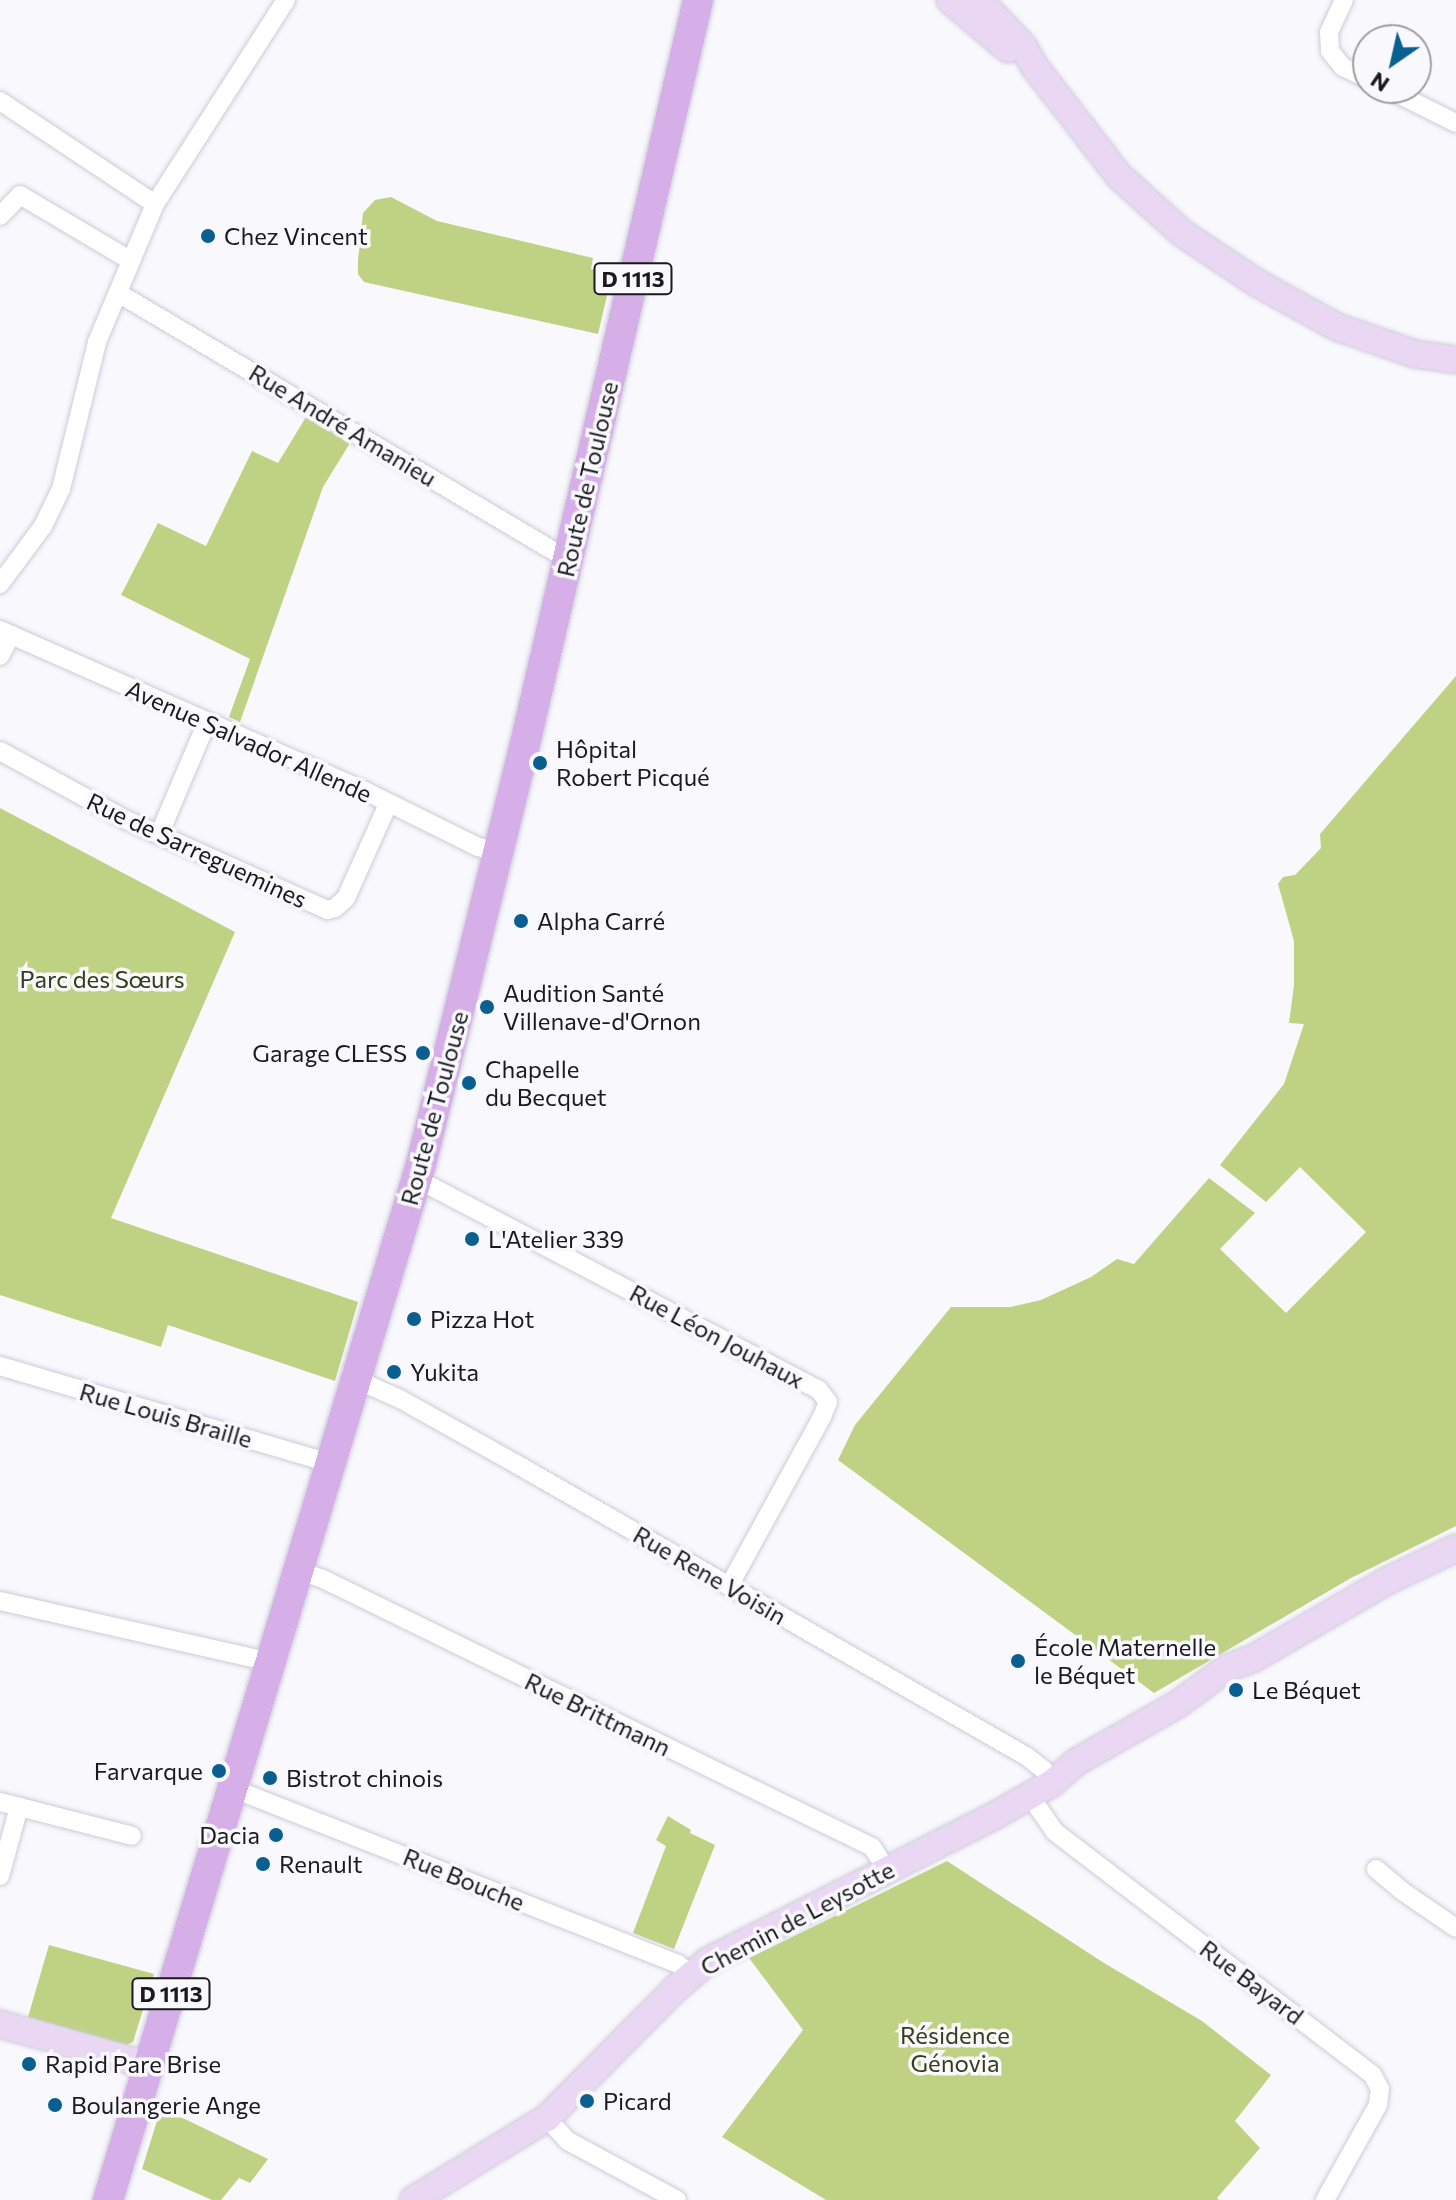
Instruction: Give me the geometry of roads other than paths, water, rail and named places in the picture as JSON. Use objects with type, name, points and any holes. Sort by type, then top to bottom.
[{"type":"main road","name":"Route de Toulouse","points":[[108,2200],[417,1179],[498,852],[698,0]]},
{"type":"street","points":[[0,584],[43,526],[61,489],[90,364],[155,204],[286,0]]},
{"type":"street","points":[[950,0],[1014,55],[1034,66]]},
{"type":"street","points":[[979,0],[1014,34],[1034,66],[1119,176],[1186,236],[1257,283],[1337,327],[1415,354],[1456,360]]},
{"type":"street","points":[[1344,0],[1329,32],[1330,51],[1343,67],[1352,71]]},
{"type":"street","points":[[0,101],[155,204]]},
{"type":"street","points":[[1418,104],[1456,123]]},
{"type":"street","points":[[0,216],[11,199],[20,195],[131,261]]},
{"type":"street","name":"Rue André Amanieu","points":[[118,293],[567,559]]},
{"type":"street","points":[[0,656],[6,632]]},
{"type":"street","name":"Avenue Salvador Allende","points":[[6,632],[478,847],[498,852]]},
{"type":"street","points":[[159,835],[207,722]]},
{"type":"street","name":"Rue de Sarreguemines","points":[[0,751],[159,835],[327,910],[335,908],[346,898],[388,804]]},
{"type":"street","name":"Rue Léon Jouhaux","points":[[417,1179],[819,1390],[828,1402],[822,1417],[729,1586]]},
{"type":"street","name":"Rue Louis Braille","points":[[0,1366],[332,1464]]},
{"type":"street","name":"Rue Rene Voisin","points":[[357,1380],[400,1399],[1030,1758],[1044,1770],[1041,1790]]},
{"type":"street","name":"Chemin de Leysotte","points":[[413,2200],[547,2118],[691,1974],[746,1940],[1041,1790],[1084,1775],[1186,1716],[1254,1658],[1387,1581],[1456,1548]]},
{"type":"street","name":"Rue Brittmann","points":[[299,1571],[323,1579],[872,1847],[887,1870]]},
{"type":"street","points":[[0,1601],[271,1662]]},
{"type":"street","name":"Rue Bouche","points":[[234,1789],[678,1964],[691,1974]]},
{"type":"street","name":"Rue Bayard","points":[[1041,1790],[1055,1832],[1372,2074],[1380,2089],[1378,2105],[1325,2200]]},
{"type":"street","points":[[0,1802],[132,1836]]},
{"type":"street","points":[[0,1876],[19,1807]]},
{"type":"street","points":[[1376,1869],[1456,1928]]},
{"type":"street","points":[[0,2024],[150,2066]]},
{"type":"street","points":[[547,2118],[568,2141],[677,2200]]},
{"type":"place","name":"Chez Vincent","points":[[208,236]]},
{"type":"place","name":"Hôpital Robert Picqué","points":[[540,763]]},
{"type":"place","name":"Alpha Carré","points":[[521,921]]},
{"type":"place","name":"Audition Santé Villenave-d'Ornon","points":[[487,1007]]},
{"type":"place","name":"Garage CLESS","points":[[423,1053]]},
{"type":"place","name":"Chapelle du Becquet","points":[[469,1083]]},
{"type":"place","name":"L'Atelier 339","points":[[472,1239]]},
{"type":"place","name":"Pizza Hot","points":[[414,1319]]},
{"type":"place","name":"Yukita","points":[[394,1372]]},
{"type":"place","name":"École Maternelle le Béquet","points":[[1018,1661]]},
{"type":"place","name":"Le Béquet","points":[[1236,1690]]},
{"type":"place","name":"Farvarque","points":[[219,1771]]},
{"type":"place","name":"Bistrot chinois","points":[[270,1778]]},
{"type":"place","name":"Dacia","points":[[276,1835]]},
{"type":"place","name":"Renault","points":[[263,1864]]},
{"type":"place","name":"Rapid Pare Brise","points":[[29,2064]]},
{"type":"place","name":"Picard","points":[[587,2101]]},
{"type":"place","name":"Boulangerie Ange","points":[[55,2105]]},
{"type":"park label","name":"Parc des Sœurs","points":[[102,979]]},
{"type":"park label","name":"Résidence Génovia","points":[[955,2049]]}]
